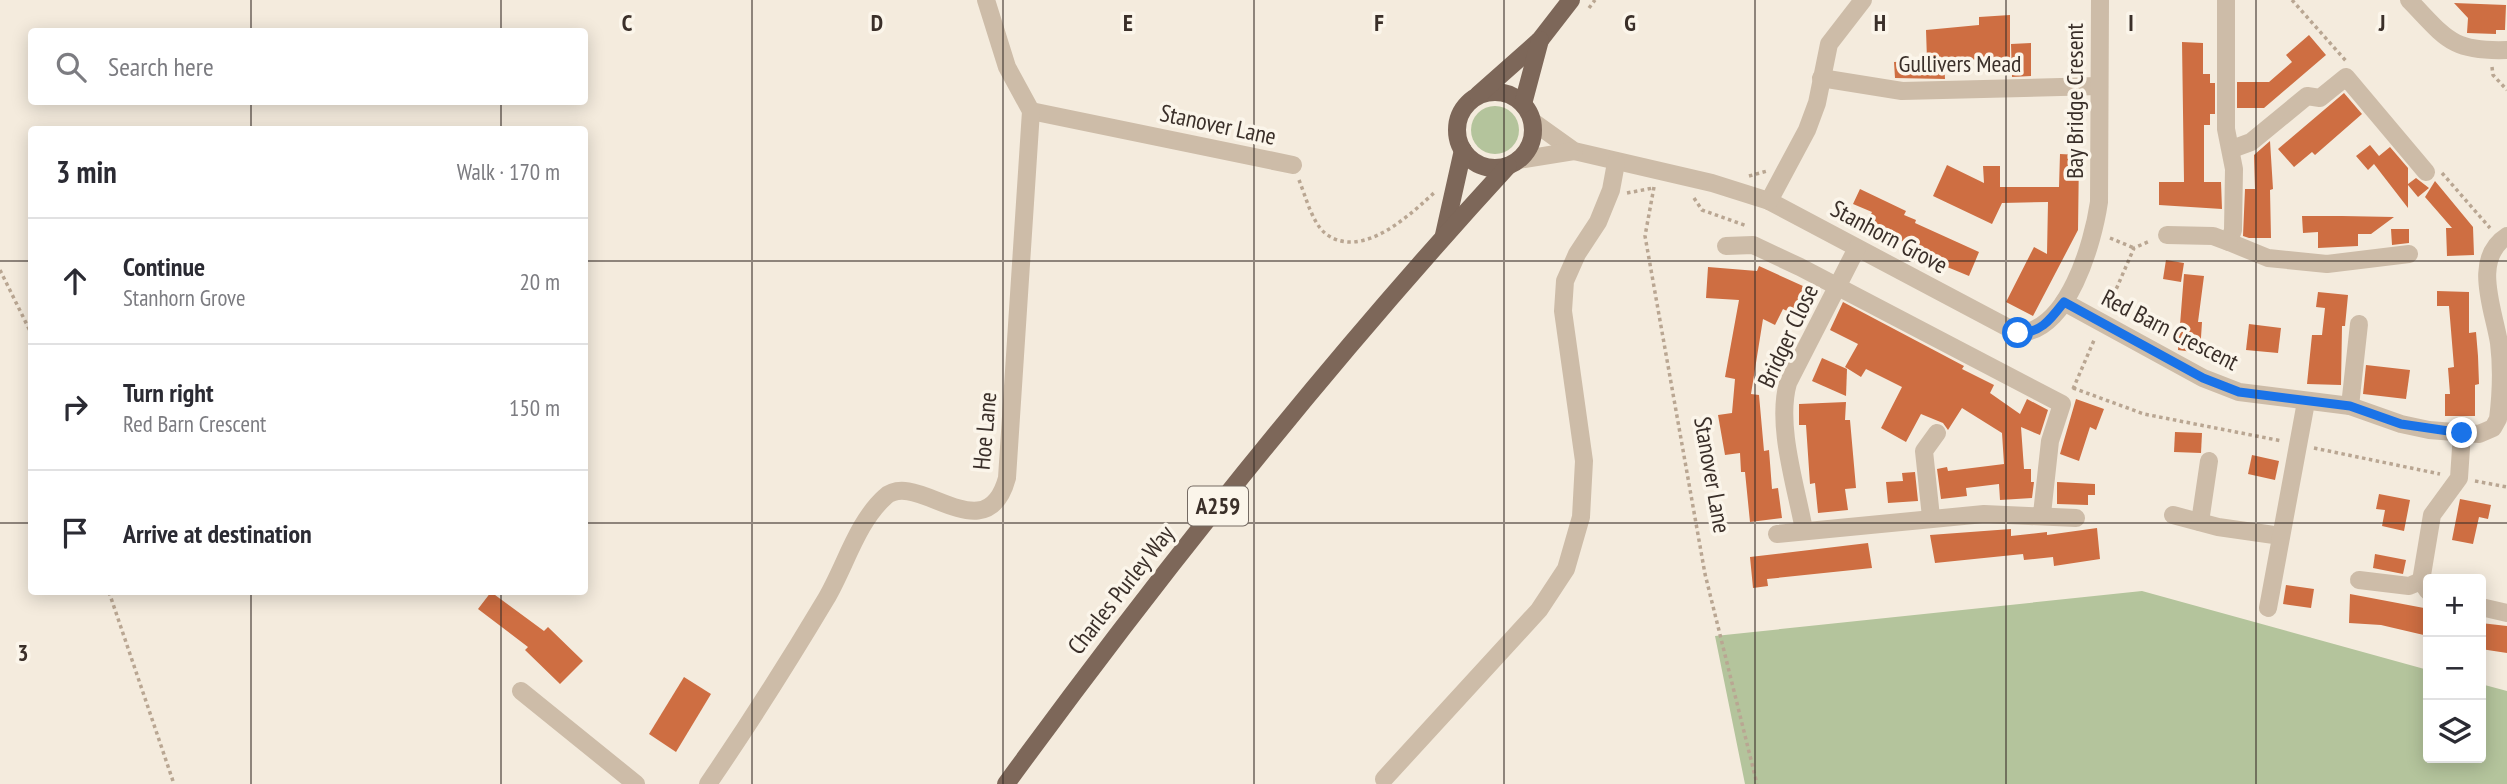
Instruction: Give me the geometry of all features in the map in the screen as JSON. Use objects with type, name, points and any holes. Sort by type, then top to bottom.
[{"type":"main road","points":[[1477,96],[1502,92],[1523,104],[1532,121],[1532,142],[1513,163],[1483,166],[1463,150],[1457,126],[1460,114],[1477,96],[1541,40],[1571,0]]},
{"type":"main road","points":[[1523,104],[1541,40]]},
{"type":"main road","name":"Charles Purley Way","points":[[1443,238],[1463,150]]},
{"type":"main road","name":"Charles Purley Way","points":[[1006,784],[1128,618],[1357,333],[1513,163]]},
{"type":"street","points":[[986,0],[1007,67],[1031,111]]},
{"type":"street","points":[[1769,201],[1807,130],[1817,103],[1829,44],[1863,0]]},
{"type":"street","name":"Bay Bridge Cresent","points":[[2099,202],[2101,0]]},
{"type":"street","points":[[2226,0],[2226,129],[2232,149],[2232,230],[2229,242]]},
{"type":"street","points":[[2409,0],[2448,40],[2466,50],[2499,50]]},
{"type":"street","points":[[2232,149],[2251,142],[2307,96],[2320,98],[2346,77],[2427,172]]},
{"type":"street","name":"Gullivers Mead","points":[[1821,78],[1902,91],[2099,86]]},
{"type":"street","name":"Stanover Lane","points":[[1031,111],[1293,165]]},
{"type":"street","name":"Hoe Lane","points":[[708,784],[827,598],[870,515],[886,495],[903,490],[962,510],[980,509],[992,504],[1003,493],[1007,478],[1031,111]]},
{"type":"street","name":"Stanhorn Grove","points":[[1532,121],[1574,151],[1616,163],[1712,183],[1769,201],[2018,333],[2031,333],[2044,327],[2064,302],[2095,232],[2099,202]]},
{"type":"street","name":"Stanhorn Grove","points":[[1513,163],[1574,151]]},
{"type":"street","points":[[1384,779],[1539,610],[1566,569],[1581,517],[1584,461],[1563,311],[1565,281],[1577,254],[1598,222],[1611,190],[1616,163]]},
{"type":"street","points":[[2167,235],[2213,236],[2268,258],[2326,264],[2409,254]]},
{"type":"street","points":[[2426,574],[2432,515],[2459,478],[2462,433],[2479,434],[2493,428],[2498,419],[2499,344],[2486,285],[2493,250],[2507,236]]},
{"type":"street","points":[[1726,246],[1753,245],[1838,285],[2062,404],[2050,441],[2042,514]]},
{"type":"street","name":"Bridger Close","points":[[1804,530],[1783,425],[1782,403],[1788,383],[1857,248]]},
{"type":"street","name":"Red Barn Crescent","points":[[2064,302],[2203,378],[2239,392],[2350,406],[2401,424],[2462,433]]},
{"type":"street","points":[[2350,406],[2359,324]]},
{"type":"street","points":[[2268,608],[2306,402]]},
{"type":"street","points":[[1931,517],[1924,451],[1937,433]]},
{"type":"street","points":[[2200,522],[2209,461]]},
{"type":"street","points":[[1777,534],[1931,517],[2042,514],[2076,517]]},
{"type":"street","points":[[2173,515],[2281,536]]},
{"type":"street","points":[[2359,580],[2423,586]]},
{"type":"street","points":[[2486,608],[2507,613]]},
{"type":"street","points":[[521,691],[636,784]]},
{"type":"path","points":[[1587,10],[1595,0]]},
{"type":"path","points":[[2499,50],[2493,75],[2507,90]]},
{"type":"path","name":"Stanover Lane","points":[[1293,165],[1315,218],[1326,234],[1349,241],[1387,232],[1403,221],[1450,177],[1457,178]]},
{"type":"path","name":"Stanover Lane","points":[[1658,171],[1645,236],[1705,574],[1757,784]]},
{"type":"path","points":[[2095,232],[2134,248]]},
{"type":"path","points":[[0,270],[28,327]]},
{"type":"path","points":[[110,595],[174,784]]},
{"type":"green space","points":[[1495,106],[1512,113],[1519,130],[1512,147],[1495,154],[1478,147],[1471,130],[1478,113]]},
{"type":"green space","points":[[2142,591],[2423,669],[2423,763],[2486,763],[2486,685],[2507,691],[2507,784],[1745,784],[1715,636]]},
{"type":"building","points":[[2454,3],[2506,5],[2505,30],[2496,30],[2496,34],[2467,33],[2468,18]]},
{"type":"building","points":[[2010,15],[2010,58],[1944,61],[1945,79],[1895,78],[1894,62],[1927,60],[1926,30],[1979,25],[1979,17]]},
{"type":"building","points":[[2309,35],[2326,55],[2264,108],[2237,108],[2237,82],[2269,82],[2292,62],[2286,55]]},
{"type":"building","points":[[2182,42],[2203,43],[2203,74],[2210,74],[2210,83],[2215,83],[2215,114],[2210,114],[2210,125],[2204,125],[2204,182],[2221,182],[2222,209],[2159,205],[2159,182],[2184,182]]},
{"type":"building","points":[[2031,43],[2031,76],[2012,77],[2011,44]]},
{"type":"building","points":[[2344,93],[2362,114],[2315,155],[2312,152],[2294,167],[2278,149]]},
{"type":"building","points":[[2270,141],[2273,189],[2270,190],[2271,238],[2249,238],[2243,236],[2245,189],[2255,189],[2254,155]]},
{"type":"building","points":[[2370,145],[2379,156],[2390,147],[2408,168],[2408,184],[2416,178],[2429,188],[2418,197],[2408,185],[2408,208],[2374,164],[2368,170],[2356,156]]},
{"type":"building","points":[[2060,154],[2079,155],[2078,230],[2033,316],[2006,302],[2034,247],[2047,254],[2048,202],[2002,203],[1992,224],[1933,196],[1947,165],[1984,183],[1983,166],[2000,166],[2000,187],[2059,187]]},
{"type":"building","points":[[2435,181],[2473,227],[2474,255],[2447,256],[2446,228],[2452,228],[2425,197]]},
{"type":"building","points":[[1860,189],[1906,211],[1904,215],[1916,220],[1915,223],[1979,252],[1969,276],[1906,250],[1908,244],[1866,225],[1872,212],[1853,204]]},
{"type":"building","points":[[2302,216],[2394,217],[2371,234],[2358,234],[2358,246],[2318,248],[2318,232],[2303,233]]},
{"type":"building","points":[[2391,229],[2409,229],[2409,243],[2392,245]]},
{"type":"building","points":[[2166,260],[2184,263],[2181,282],[2163,279]]},
{"type":"building","points":[[1759,266],[1814,291],[1801,318],[1783,309],[1775,325],[1763,319],[1751,394],[1759,395],[1764,451],[1769,450],[1772,489],[1778,488],[1782,518],[1750,522],[1745,472],[1741,472],[1740,453],[1725,455],[1718,415],[1732,413],[1735,379],[1725,377],[1739,300],[1706,298],[1708,267],[1757,271]]},
{"type":"building","points":[[2184,274],[2204,276],[2198,322],[2202,322],[2200,353],[2178,350]]},
{"type":"building","points":[[2437,291],[2469,292],[2469,333],[2476,332],[2478,356],[2479,384],[2475,385],[2475,416],[2445,416],[2445,394],[2450,394],[2448,368],[2454,367],[2449,306],[2437,306]]},
{"type":"building","points":[[2318,292],[2348,295],[2345,326],[2342,326],[2341,385],[2307,384],[2312,335],[2322,335],[2325,308],[2316,307]]},
{"type":"building","points":[[1843,302],[1964,366],[1962,369],[1994,385],[1990,393],[2020,414],[2027,399],[2048,410],[2040,435],[2021,427],[2024,469],[2031,469],[2031,482],[2034,482],[2032,498],[2000,500],[1999,484],[1966,488],[1967,496],[1941,499],[1937,469],[1947,467],[1948,471],[2004,464],[2002,433],[1962,408],[1948,430],[1943,423],[1921,414],[1906,442],[1881,428],[1902,387],[1866,369],[1861,377],[1845,367],[1858,344],[1830,330]]},
{"type":"building","points":[[2249,324],[2281,328],[2278,353],[2246,350]]},
{"type":"building","points":[[1822,358],[1847,369],[1846,396],[1812,381]]},
{"type":"building","points":[[2366,365],[2410,370],[2406,399],[2363,394]]},
{"type":"building","points":[[2076,399],[2104,409],[2096,430],[2090,427],[2079,461],[2060,454]]},
{"type":"building","points":[[1846,402],[1845,420],[1850,420],[1856,488],[1845,489],[1848,510],[1818,513],[1815,483],[1810,484],[1806,425],[1799,425],[1799,404]]},
{"type":"building","points":[[2175,432],[2202,433],[2201,453],[2174,452]]},
{"type":"building","points":[[2252,455],[2279,461],[2275,480],[2248,474]]},
{"type":"building","points":[[1915,472],[1918,501],[1888,503],[1886,482],[1903,481],[1902,473]]},
{"type":"building","points":[[2057,482],[2095,484],[2095,495],[2088,495],[2088,505],[2057,504]]},
{"type":"building","points":[[2379,494],[2410,500],[2404,531],[2382,526],[2385,510],[2376,509]]},
{"type":"building","points":[[2460,499],[2491,505],[2488,519],[2479,517],[2473,544],[2452,540]]},
{"type":"building","points":[[2097,528],[2100,559],[2054,566],[2053,557],[2024,560],[2023,554],[1935,563],[1930,535],[2011,529],[2011,536],[2047,532],[2047,535]]},
{"type":"building","points":[[1868,543],[1872,568],[1767,579],[1768,586],[1753,588],[1750,557]]},
{"type":"building","points":[[2375,554],[2406,560],[2403,574],[2373,568]]},
{"type":"building","points":[[2286,585],[2314,589],[2311,608],[2283,604]]},
{"type":"building","points":[[2350,594],[2423,608],[2423,635],[2381,625],[2349,623]]},
{"type":"building","points":[[489,595],[495,595],[544,631],[548,627],[583,661],[560,684],[525,650],[528,647],[478,609]]},
{"type":"building","points":[[2486,624],[2507,626],[2507,653],[2486,650]]},
{"type":"building","points":[[684,677],[711,694],[676,752],[649,734]]},
{"type":"route","points":[[2018,333],[2031,333],[2044,327],[2064,302],[2150,351],[2203,378],[2239,392],[2350,406],[2401,424],[2462,433]]}]
